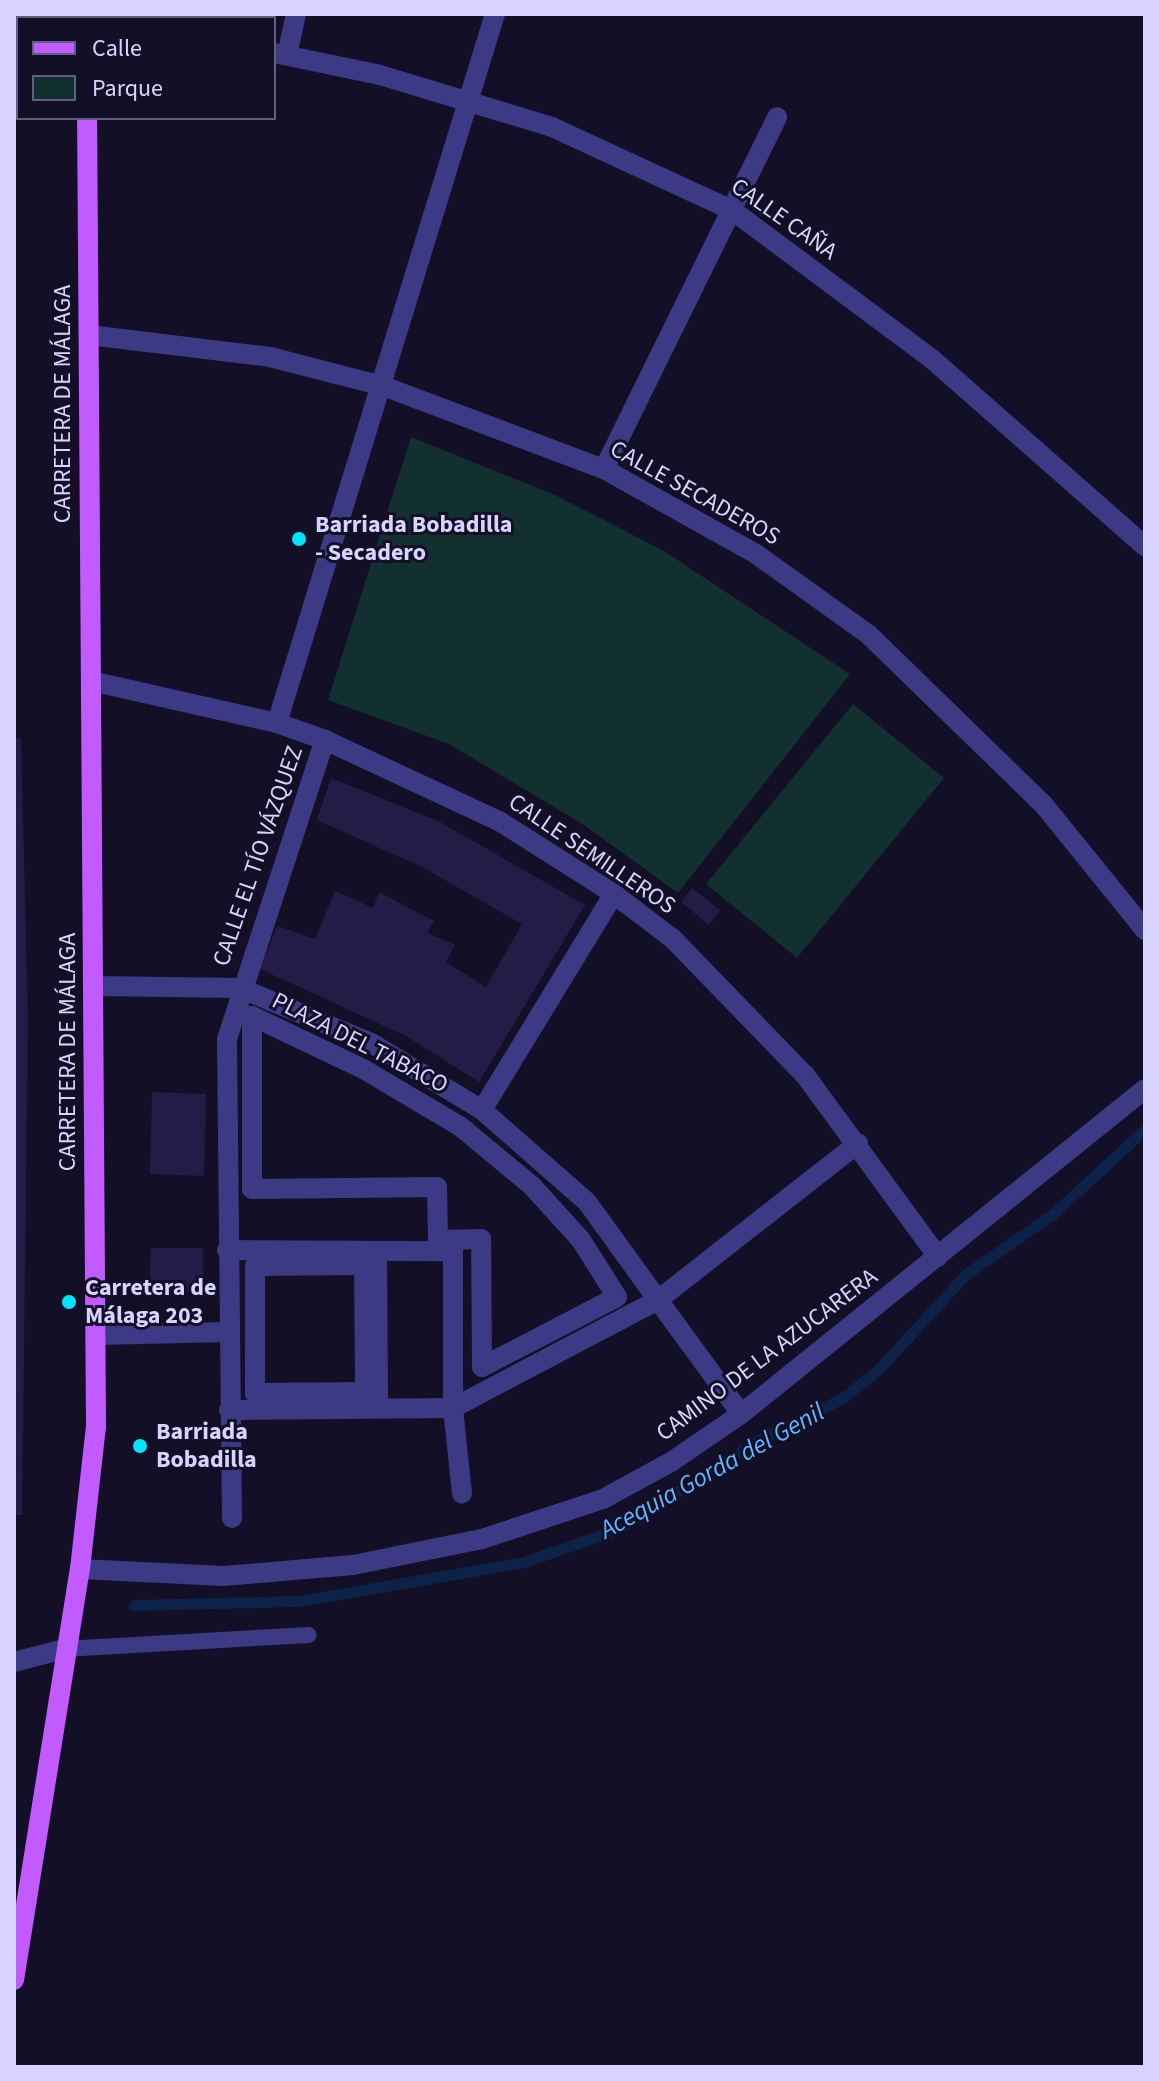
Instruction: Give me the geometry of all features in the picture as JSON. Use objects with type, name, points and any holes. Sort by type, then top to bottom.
[{"type":"main road","name":"CARRETERA DE MÁLAGA","points":[[14,1980],[64,1649],[80,1569],[96,1427],[87,120]]},
{"type":"street","points":[[281,54],[296,14]]},
{"type":"street","points":[[277,723],[495,14]]},
{"type":"street","name":"CALLE CAÑA","points":[[281,54],[468,99],[603,149],[732,210],[933,360],[1145,546]]},
{"type":"street","points":[[604,469],[777,117]]},
{"type":"street","name":"CALLE SECADEROS","points":[[89,335],[270,357],[383,386],[604,469],[756,554],[869,635],[1043,804],[1145,930]]},
{"type":"street","name":"CALLE SEMILLEROS","points":[[91,681],[277,723],[325,740],[499,821],[614,894],[673,939],[754,1019],[858,1143],[938,1257]]},
{"type":"street","name":"CALLE EL TÍO VÁZQUEZ","points":[[232,1518],[227,1332],[227,1039],[240,988],[325,740]]},
{"type":"street","points":[[482,1110],[614,894]]},
{"type":"street","name":"PLAZA DEL TABACO","points":[[94,986],[240,988],[373,1044],[482,1110],[587,1202],[741,1414]]},
{"type":"street","name":"PLAZA DEL TABACO","points":[[252,1016],[365,1070],[461,1127],[532,1186],[581,1240],[617,1297],[482,1367],[481,1239],[438,1240],[437,1187],[252,1189],[252,1016]]},
{"type":"street","name":"CAMINO DE LA AZUCARERA","points":[[80,1569],[224,1576],[353,1565],[468,1542],[603,1499],[671,1462],[741,1414],[1145,1089]]},
{"type":"street","points":[[229,1410],[453,1408],[658,1300],[858,1143]]},
{"type":"street","points":[[227,1250],[370,1258]]},
{"type":"street","points":[[370,1258],[365,1392],[255,1393],[255,1266],[453,1251],[453,1408],[462,1494]]},
{"type":"street","points":[[370,1258],[378,1408]]},
{"type":"street","points":[[97,1335],[227,1332]]},
{"type":"street","points":[[14,1662],[64,1649]]},
{"type":"lane","points":[[64,1649],[309,1635]]},
{"type":"green space","points":[[411,437],[555,495],[664,551],[850,674],[678,893],[584,825],[449,744],[328,700]]},
{"type":"green space","points":[[853,704],[944,778],[797,958],[706,884]]},
{"type":"building","points":[[14,739],[21,739],[28,1019],[22,1515],[14,1515]]},
{"type":"building","points":[[331,778],[440,822],[585,905],[479,1082],[406,1036],[260,969],[277,926],[315,939],[335,891],[373,908],[379,892],[434,921],[427,933],[455,945],[446,962],[486,987],[522,924],[422,867],[317,820]]},
{"type":"building","points":[[692,888],[720,910],[709,925],[681,902]]},
{"type":"building","points":[[152,1092],[206,1094],[204,1176],[150,1174]]},
{"type":"building","points":[[151,1248],[203,1248],[203,1292],[149,1291]]},
{"type":"waterway","name":"Acequia Gorda del Genil","points":[[134,1605],[299,1601],[524,1562],[618,1529],[759,1440],[841,1399],[878,1370],[966,1274],[1053,1214],[1145,1129]]},
{"type":"place","name":"Barriada Bobadilla - Secadero","points":[[299,539]]},
{"type":"place","name":"Carretera de Málaga 203","points":[[69,1302]]},
{"type":"place","name":"Barriada Bobadilla","points":[[140,1446]]}]
